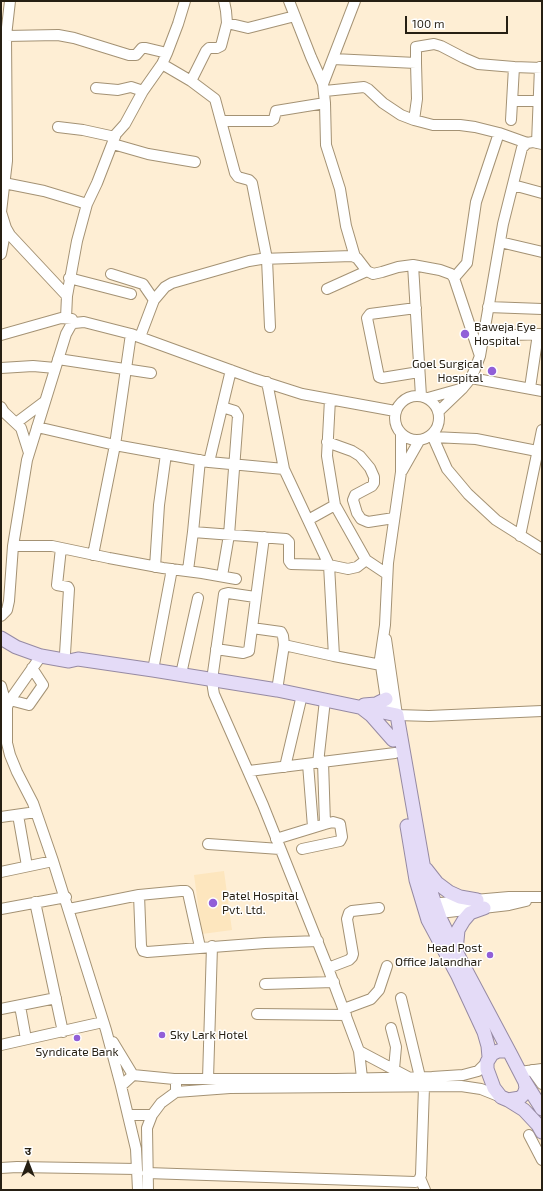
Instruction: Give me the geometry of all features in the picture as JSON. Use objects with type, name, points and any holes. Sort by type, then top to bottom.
[{"type":"main road","points":[[1,630],[10,638],[28,646],[42,651],[69,654],[78,659],[302,694],[393,714]]},
{"type":"main road","points":[[1,638],[16,647],[41,656],[69,661],[78,659]]},
{"type":"main road","points":[[355,706],[376,704],[386,699]]},
{"type":"main road","points":[[355,706],[370,716],[393,740]]},
{"type":"main road","points":[[393,714],[393,740],[416,880],[510,1053],[532,1079],[542,1109]]},
{"type":"main road","points":[[393,714],[431,909],[458,976],[484,1032],[488,1046],[487,1069],[490,1079],[494,1088],[505,1099],[524,1110],[538,1125],[542,1132]]},
{"type":"main road","points":[[423,864],[437,883],[449,892],[480,904],[464,920],[458,930],[456,952]]},
{"type":"main road","points":[[488,1060],[492,1054],[498,1051],[507,1051],[510,1053]]},
{"type":"main road","points":[[505,1099],[520,1098],[524,1094],[532,1079]]},
{"type":"street","points":[[10,1],[3,65],[7,161],[1,212],[10,235],[67,296]]},
{"type":"street","points":[[66,318],[69,278],[87,204],[114,140],[125,124],[142,91],[162,64],[178,24],[185,1]]},
{"type":"street","points":[[191,81],[207,49],[221,46],[222,35],[227,23],[224,1]]},
{"type":"street","points":[[289,1],[324,88],[326,145],[340,189],[346,226],[355,257],[367,271],[373,274],[378,274],[398,267],[413,265],[447,272],[454,278],[480,356]]},
{"type":"street","points":[[324,88],[337,45],[355,1]]},
{"type":"street","points":[[227,23],[248,28],[295,16]]},
{"type":"street","points":[[6,36],[58,35],[74,38],[130,55],[136,55],[142,48],[167,53]]},
{"type":"street","points":[[414,120],[417,99],[416,47],[434,44],[478,64],[541,68],[540,101],[535,143]]},
{"type":"street","points":[[333,59],[416,64]]},
{"type":"street","points":[[162,64],[191,81],[215,99],[222,120],[235,173],[238,177],[249,180],[252,183],[267,259],[270,327]]},
{"type":"street","points":[[511,120],[514,67]]},
{"type":"street","points":[[324,88],[364,87],[383,103],[401,115],[414,120],[433,125],[460,125],[499,133],[535,143]]},
{"type":"street","points":[[96,88],[118,90],[131,88],[142,91]]},
{"type":"street","points":[[512,101],[540,101]]},
{"type":"street","points":[[222,120],[271,121],[274,120],[276,111],[325,103]]},
{"type":"street","points":[[58,127],[83,130],[114,140],[148,154],[195,162]]},
{"type":"street","points":[[454,278],[467,263],[476,202],[499,133]]},
{"type":"street","points":[[438,412],[462,389],[471,378],[480,356],[500,242],[522,148],[535,143]]},
{"type":"street","points":[[4,184],[44,191],[87,204]]},
{"type":"street","points":[[513,185],[542,193]]},
{"type":"street","points":[[1,254],[6,228]]},
{"type":"street","points":[[500,242],[542,252]]},
{"type":"street","points":[[93,555],[115,445],[125,369],[135,336],[154,300],[165,287],[172,283],[249,261],[267,259],[355,257]]},
{"type":"street","points":[[413,265],[419,372],[424,397],[435,404],[438,412],[438,426],[432,436]]},
{"type":"street","points":[[327,289],[367,271]]},
{"type":"street","points":[[111,274],[141,282],[146,286],[154,300]]},
{"type":"street","points":[[69,278],[131,294]]},
{"type":"street","points":[[488,307],[542,309]]},
{"type":"street","points":[[416,308],[370,314],[367,318],[379,377],[382,378],[419,372]]},
{"type":"street","points":[[1,335],[61,318],[66,318],[135,336],[302,394],[395,411]]},
{"type":"street","points":[[1,616],[7,610],[9,601],[13,546],[29,453],[66,334],[71,326],[77,322]]},
{"type":"street","points":[[484,336],[540,334],[538,358],[530,388]]},
{"type":"street","points":[[1,368],[57,363],[125,369],[151,373]]},
{"type":"street","points":[[188,570],[205,461],[222,407],[231,370]]},
{"type":"street","points":[[471,378],[542,391]]},
{"type":"street","points":[[267,382],[284,469],[329,565],[334,656]]},
{"type":"street","points":[[393,714],[386,699],[380,659],[385,625],[387,574],[401,472],[401,435],[394,423],[395,411],[404,399],[413,396],[424,397],[462,389]]},
{"type":"street","points":[[330,399],[327,463],[335,505],[366,560],[387,574]]},
{"type":"street","points":[[16,423],[44,402]]},
{"type":"street","points":[[1,406],[24,433],[29,453]]},
{"type":"street","points":[[222,407],[235,411],[237,414],[228,535],[222,576]]},
{"type":"street","points":[[37,427],[115,445],[205,461],[284,469]]},
{"type":"street","points":[[520,536],[538,466],[537,451],[542,430]]},
{"type":"street","points":[[401,435],[411,440],[419,441],[432,436],[476,439],[537,451]]},
{"type":"street","points":[[432,436],[442,460],[452,476],[468,494],[496,520],[542,549]]},
{"type":"street","points":[[401,472],[419,441]]},
{"type":"street","points":[[327,442],[352,451],[360,456],[370,468],[374,477],[374,483],[372,486],[355,495],[353,500],[357,513],[361,519],[368,522],[394,518]]},
{"type":"street","points":[[155,567],[159,505],[166,454]]},
{"type":"street","points":[[308,520],[335,505]]},
{"type":"street","points":[[193,532],[287,540],[289,543],[289,560],[291,564],[329,565],[352,569],[366,560]]},
{"type":"street","points":[[216,649],[239,653],[246,653],[249,651],[264,537]]},
{"type":"street","points":[[13,546],[47,545],[155,567],[188,570],[236,579]]},
{"type":"street","points":[[61,548],[58,585],[69,589],[65,654]]},
{"type":"street","points":[[153,670],[172,569]]},
{"type":"street","points":[[255,597],[228,593],[224,594],[212,680],[214,694],[249,771],[334,982],[359,1051],[362,1078]]},
{"type":"street","points":[[181,674],[198,598]]},
{"type":"street","points":[[385,625],[393,714]]},
{"type":"street","points":[[252,628],[281,632],[283,636],[284,645],[277,690]]},
{"type":"street","points":[[284,645],[381,665]]},
{"type":"street","points":[[8,704],[41,656]]},
{"type":"street","points":[[8,704],[29,705],[43,685],[32,668]]},
{"type":"street","points":[[1,686],[8,704],[1,752]]},
{"type":"street","points":[[285,767],[302,694]]},
{"type":"street","points":[[313,827],[316,763],[325,700]]},
{"type":"street","points":[[393,714],[429,716],[542,712]]},
{"type":"street","points":[[6,723],[7,743],[10,755],[36,812],[66,897],[121,1086],[136,1149],[138,1190]]},
{"type":"street","points":[[249,771],[395,753]]},
{"type":"street","points":[[316,763],[325,824]]},
{"type":"street","points":[[1,817],[36,812]]},
{"type":"street","points":[[18,815],[27,866]]},
{"type":"street","points":[[276,839],[325,824],[334,822],[340,824],[342,837],[341,841],[302,849]]},
{"type":"street","points":[[208,844],[280,849]]},
{"type":"street","points":[[1,872],[53,861]]},
{"type":"street","points":[[69,909],[139,895],[181,891],[188,893],[200,947]]},
{"type":"street","points":[[139,895],[141,946],[144,951],[147,952],[212,946],[318,942]]},
{"type":"street","points":[[1,909],[66,897]]},
{"type":"street","points":[[431,909],[480,904],[509,897],[542,898]]},
{"type":"street","points":[[35,902],[63,1032]]},
{"type":"street","points":[[328,968],[349,960],[353,954],[348,919],[349,913],[352,911],[380,908]]},
{"type":"street","points":[[208,1079],[212,946]]},
{"type":"street","points":[[257,1014],[345,1012],[371,999],[380,990],[387,966]]},
{"type":"street","points":[[265,984],[334,982]]},
{"type":"street","points":[[1,1009],[56,998]]},
{"type":"street","points":[[401,998],[420,1077]]},
{"type":"street","points":[[20,1006],[26,1040]]},
{"type":"street","points":[[1,1045],[63,1032],[104,1026]]},
{"type":"street","points":[[104,1026],[133,1075]]},
{"type":"street","points":[[391,1028],[396,1048],[394,1068]]},
{"type":"street","points":[[359,1051],[394,1068],[408,1077]]},
{"type":"street","points":[[121,1086],[133,1075],[174,1079],[362,1078],[463,1075],[478,1071],[488,1060]]},
{"type":"street","points":[[174,1079],[176,1082],[176,1092]]},
{"type":"street","points":[[532,1079],[542,1084]]},
{"type":"street","points":[[148,1190],[147,1128],[152,1115],[161,1103],[176,1092],[230,1088],[461,1086],[481,1089],[505,1099]]},
{"type":"street","points":[[424,1087],[420,1178],[425,1190]]},
{"type":"street","points":[[128,1115],[152,1115]]},
{"type":"street","points":[[529,1135],[542,1160]]},
{"type":"street","points":[[1,1168],[137,1169]]},
{"type":"street","points":[[147,1173],[330,1179],[389,1186],[415,1182],[420,1178]]},
{"type":"street","points":[[330,1179],[330,1190]]},
{"type":"shaded area","name":"Patel Hospital Pvt. Ltd.","points":[[224,871],[232,930],[202,934],[194,875]]},
{"type":"place","name":"Baweja Eye Hospital","points":[[465,334]]},
{"type":"place","name":"Goel Surgical Hospital","points":[[492,371]]},
{"type":"place","name":"Patel Hospital Pvt. Ltd.","points":[[213,903]]},
{"type":"place","name":"Head Post Office Jalandhar","points":[[490,955]]},
{"type":"place","name":"Sky Lark Hotel","points":[[162,1035]]},
{"type":"place","name":"Syndicate Bank","points":[[77,1038]]}]
